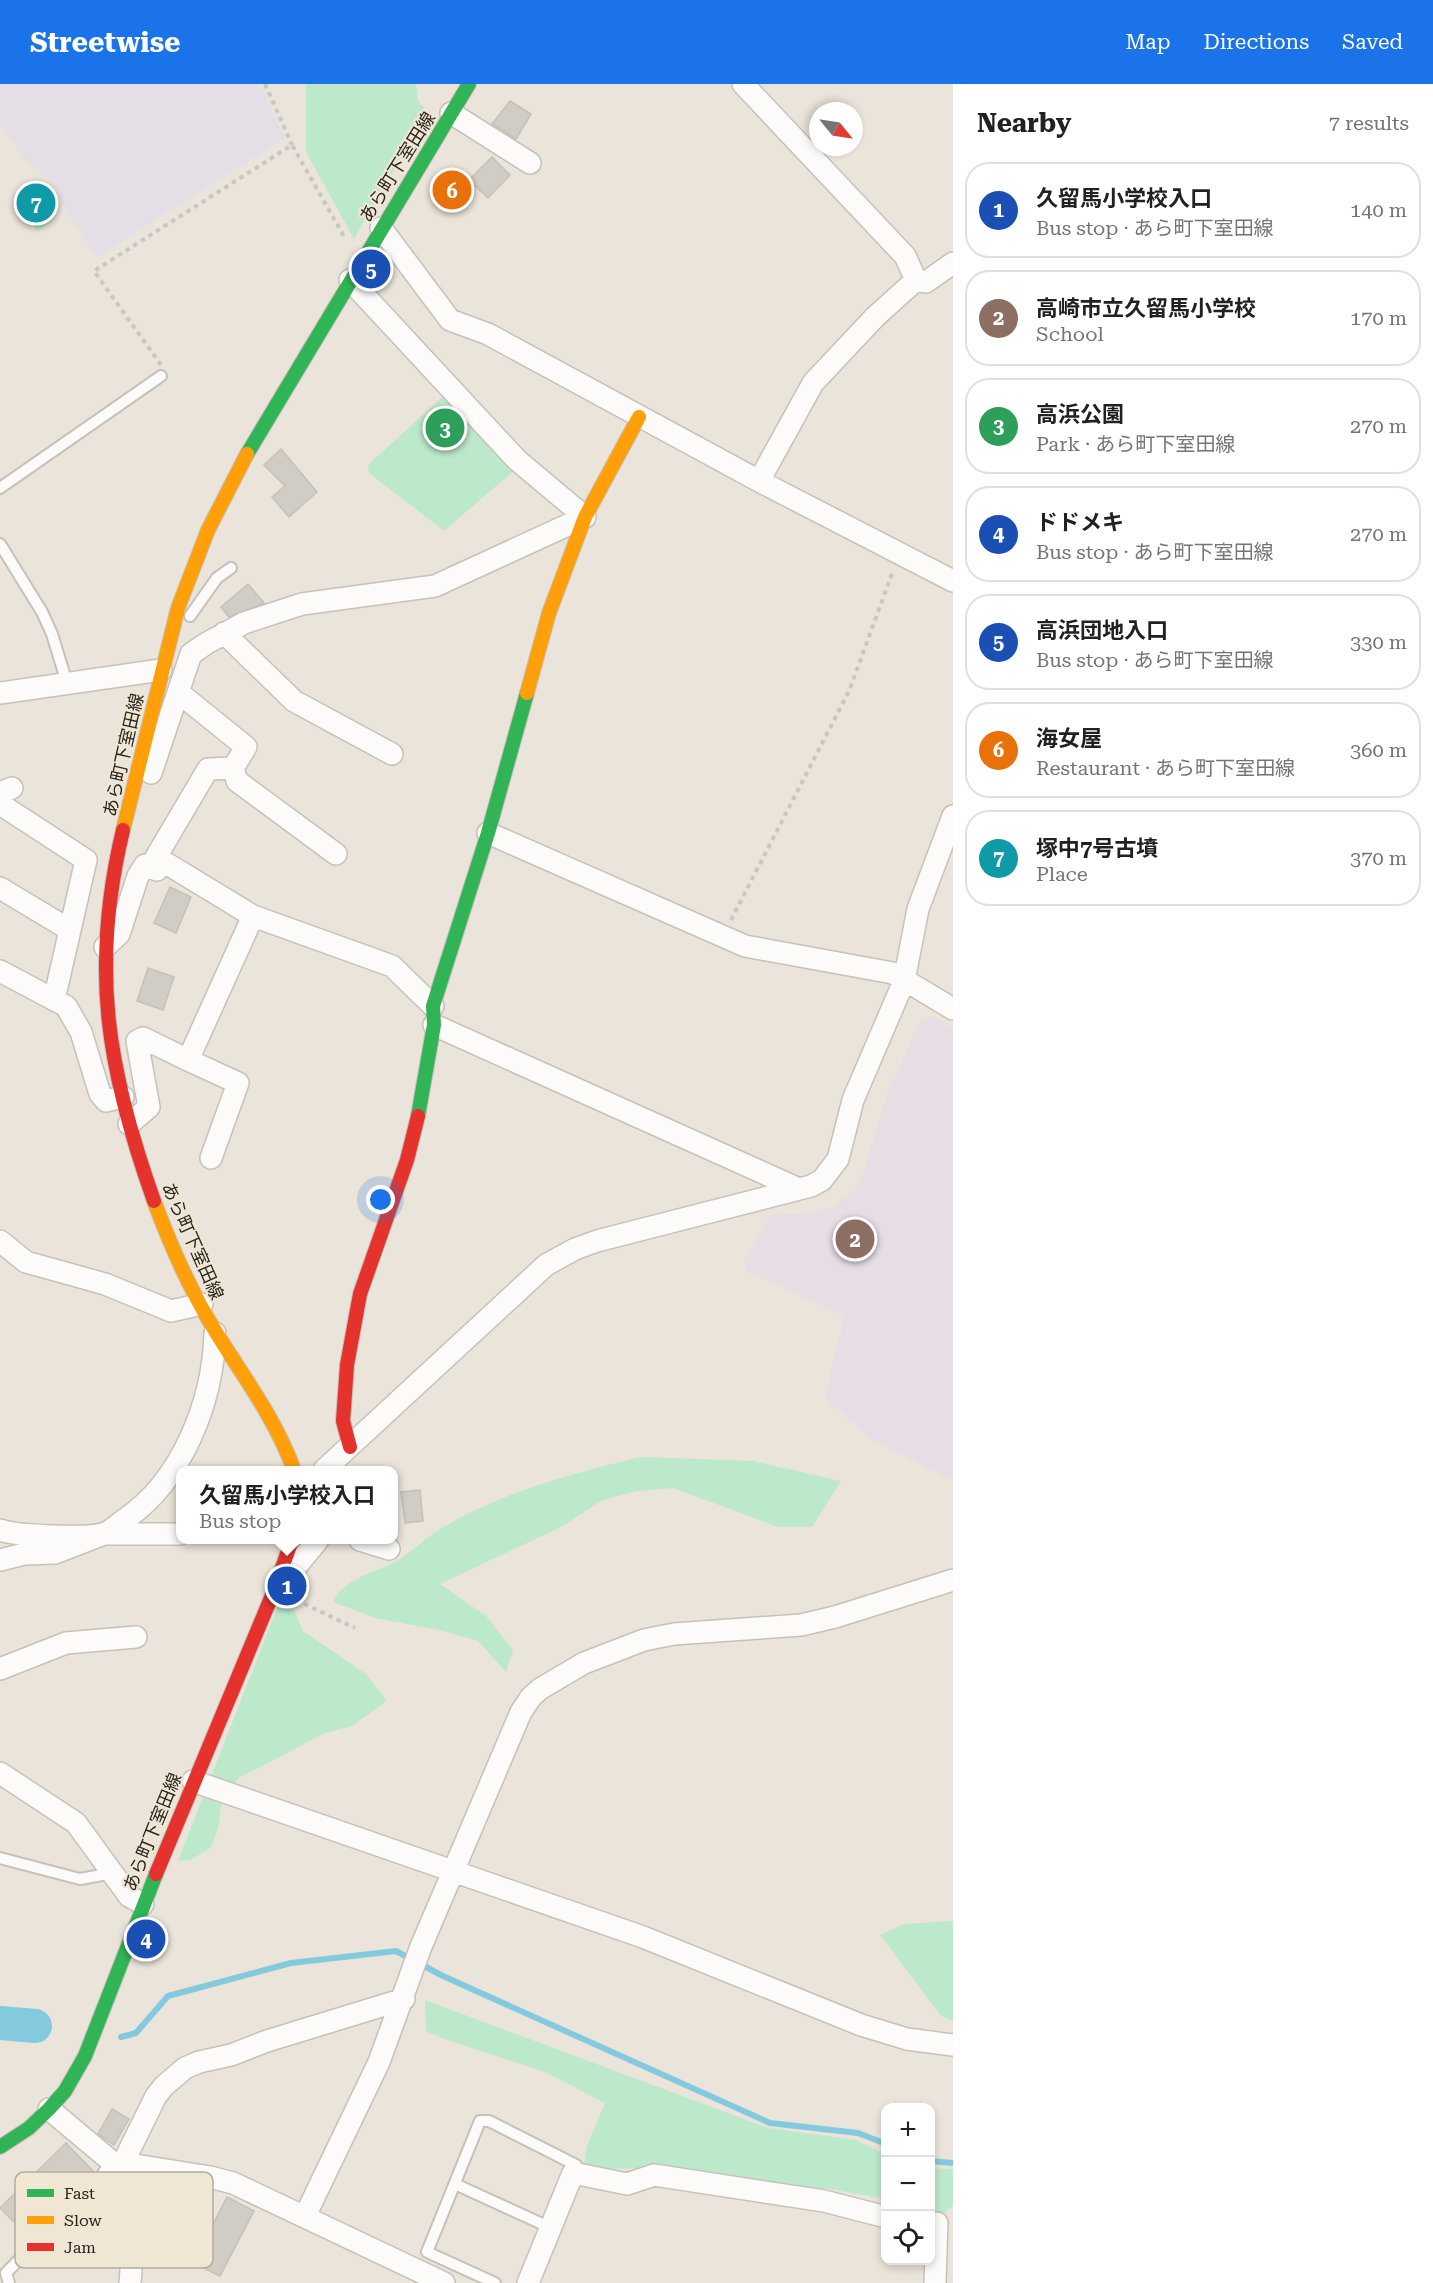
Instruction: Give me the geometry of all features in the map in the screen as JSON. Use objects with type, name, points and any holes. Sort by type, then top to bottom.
[{"type":"main road","name":"あら町下室田線","points":[[292,1466],[276,1426],[215,1330],[149,1189],[129,1124],[107,1018],[103,971],[105,938],[117,859],[161,670],[196,558],[243,457],[469,84]]},
{"type":"main road","points":[[350,1447],[344,1421],[347,1365],[360,1294],[407,1161],[423,1095],[433,1016],[488,833],[549,614],[585,517],[639,417]]},
{"type":"main road","name":"あら町下室田線","points":[[0,2147],[29,2128],[49,2109],[65,2091],[85,2056],[143,1904],[276,1584],[290,1544]]},
{"type":"street","points":[[743,84],[905,256],[916,280]]},
{"type":"street","points":[[451,113],[530,163]]},
{"type":"street","points":[[381,228],[450,320],[488,334],[759,481],[953,581]]},
{"type":"street","points":[[916,280],[926,282],[953,263]]},
{"type":"street","points":[[133,788],[146,786],[191,654],[224,633],[244,623],[302,604],[435,586],[585,517],[518,460],[354,271]]},
{"type":"street","points":[[759,481],[813,383],[876,317],[916,280]]},
{"type":"street","points":[[224,633],[294,701],[392,754]]},
{"type":"street","points":[[0,693],[161,670]]},
{"type":"street","points":[[178,692],[246,747],[233,768],[237,781],[336,854]]},
{"type":"street","points":[[233,768],[208,769],[156,857],[253,916],[392,966],[433,1016],[799,1189]]},
{"type":"street","points":[[4,795],[86,860],[70,930],[60,1003]]},
{"type":"street","points":[[329,1466],[530,1278],[561,1256],[597,1241],[799,1189],[822,1180],[838,1159],[853,1101],[904,981],[918,909],[953,816]]},
{"type":"street","points":[[488,833],[745,946],[893,973],[953,1009]]},
{"type":"street","points":[[60,1003],[84,932],[105,938],[119,934],[138,876],[145,865],[156,870]]},
{"type":"street","points":[[0,888],[70,930]]},
{"type":"street","points":[[188,1060],[253,916]]},
{"type":"street","points":[[0,971],[60,1003],[81,1032],[100,1094],[106,1101],[123,1097]]},
{"type":"street","points":[[129,1124],[149,1107],[137,1041],[143,1038],[238,1083],[211,1158]]},
{"type":"street","points":[[0,1241],[26,1262],[105,1284],[171,1311],[202,1304]]},
{"type":"street","points":[[0,1560],[24,1554],[55,1553],[104,1534],[139,1510],[161,1486],[185,1446],[205,1401],[214,1362],[215,1330]]},
{"type":"street","points":[[0,1530],[10,1534],[53,1536],[176,1534]]},
{"type":"street","points":[[276,1584],[290,1575],[314,1544]]},
{"type":"street","points":[[374,1544],[389,1549]]},
{"type":"street","points":[[305,2216],[379,2061],[404,2000],[420,1948],[521,1712],[531,1696],[584,1663],[644,1640],[674,1635],[801,1625],[953,1580]]},
{"type":"street","points":[[0,1669],[66,1642],[136,1637]]},
{"type":"street","points":[[0,1773],[76,1823],[129,1896],[143,1904]]},
{"type":"street","points":[[193,1781],[643,1937],[861,2025],[907,2039],[953,2045]]},
{"type":"street","points":[[120,2172],[117,2162],[156,2096],[185,2068],[404,2000]]},
{"type":"street","points":[[49,2109],[117,2162],[183,2172]]},
{"type":"street","points":[[528,2283],[573,2173],[627,2184],[654,2175],[824,2201],[881,2216]]},
{"type":"street","points":[[213,2177],[233,2183],[305,2216],[444,2283]]},
{"type":"street","points":[[935,2283],[940,2222]]},
{"type":"street","points":[[130,2283],[131,2268]]},
{"type":"lane","points":[[0,488],[161,376]]},
{"type":"lane","points":[[0,544],[42,612],[52,634],[67,683]]},
{"type":"lane","points":[[174,623],[187,620],[206,590],[231,568]]},
{"type":"lane","points":[[0,1858],[80,1879],[113,1873]]},
{"type":"lane","points":[[495,2283],[427,2252],[480,2121],[489,2121],[576,2165],[573,2173]]},
{"type":"lane","points":[[105,2172],[117,2162]]},
{"type":"lane","points":[[454,2184],[551,2228]]},
{"type":"lane","points":[[9,2283],[6,2273],[15,2264]]},
{"type":"path","points":[[265,84],[292,145],[354,271]]},
{"type":"path","points":[[161,376],[161,361],[94,271],[292,145]]},
{"type":"path","points":[[722,937],[849,692],[900,554]]},
{"type":"path","points":[[276,1584],[355,1628]]},
{"type":"shaded area","points":[[0,84],[259,84],[285,138],[97,257],[66,210],[53,183],[24,158],[0,122]]},
{"type":"shaded area","points":[[931,1016],[953,1028],[953,1481],[872,1440],[825,1398],[844,1316],[746,1271],[744,1262],[770,1215],[822,1212],[852,1193],[862,1177],[887,1095],[919,1023]]},
{"type":"green space","points":[[306,84],[416,84],[418,101],[428,112],[354,239],[306,152]]},
{"type":"green space","points":[[34,189],[47,203],[52,216],[52,221],[37,231],[25,211],[25,195]]},
{"type":"green space","points":[[449,391],[518,467],[444,531],[369,473],[368,465]]},
{"type":"green space","points":[[640,1457],[753,1461],[841,1481],[812,1527],[778,1527],[673,1488],[637,1491],[603,1500],[559,1528],[440,1584],[486,1616],[513,1650],[506,1672],[478,1641],[444,1631],[375,1618],[333,1602],[344,1587],[397,1561],[434,1533],[482,1507],[560,1478]]},
{"type":"green space","points":[[278,1606],[294,1610],[303,1631],[366,1674],[387,1701],[352,1726],[325,1733],[239,1778],[222,1799],[218,1829],[211,1847],[191,1860],[178,1861]]},
{"type":"green space","points":[[953,1921],[953,2021],[941,2016],[880,1935],[904,1924]]},
{"type":"green space","points":[[425,2000],[768,2128],[856,2140],[881,2152],[881,2198],[830,2189],[756,2184],[655,2168],[599,2169],[584,2164],[587,2146],[605,2103],[545,2072],[426,2031]]},
{"type":"green space","points":[[935,2168],[953,2169],[953,2205],[941,2217],[935,2215]]},
{"type":"building","points":[[510,101],[531,114],[516,139],[492,124]]},
{"type":"building","points":[[492,157],[510,175],[488,198],[469,180]]},
{"type":"building","points":[[447,169],[475,190],[460,211],[432,191]]},
{"type":"building","points":[[281,449],[317,492],[289,517],[272,497],[285,486],[264,465]]},
{"type":"building","points":[[248,584],[264,603],[229,617],[221,607]]},
{"type":"building","points":[[170,887],[191,897],[176,933],[154,923]]},
{"type":"building","points":[[148,968],[174,977],[163,1010],[137,1001]]},
{"type":"building","points":[[420,1490],[423,1521],[405,1523],[401,1492]]},
{"type":"building","points":[[112,2109],[129,2119],[114,2145],[98,2134]]},
{"type":"building","points":[[66,2143],[93,2171],[92,2172],[37,2172]]},
{"type":"building","points":[[15,2193],[15,2223],[0,2208]]},
{"type":"building","points":[[227,2197],[254,2211],[220,2276],[203,2268],[213,2268],[213,2224]]},
{"type":"waterway","points":[[121,2037],[136,2033],[168,1996],[291,1963],[396,1951],[443,1976],[770,2123],[858,2133],[881,2142]]},
{"type":"waterway","points":[[0,2023],[35,2026]]},
{"type":"waterway","points":[[935,2161],[953,2163]]},
{"type":"traffic: fast","points":[[247,454],[469,84]]},
{"type":"traffic: fast","points":[[418,1116],[434,1025],[433,1006],[488,833],[527,693]]},
{"type":"traffic: fast","points":[[0,2147],[29,2128],[65,2091],[85,2056],[156,1874]]},
{"type":"traffic: slow","points":[[527,693],[549,613],[585,517],[639,417]]},
{"type":"traffic: slow","points":[[123,830],[178,608],[208,530],[247,454]]},
{"type":"traffic: slow","points":[[154,1201],[190,1286],[269,1417],[292,1466]]},
{"type":"traffic: jam","points":[[123,830],[113,880],[107,928],[108,1018],[125,1107],[154,1201]]},
{"type":"traffic: jam","points":[[350,1447],[343,1421],[347,1365],[360,1294],[407,1160],[418,1116]]},
{"type":"traffic: jam","points":[[156,1874],[273,1593],[291,1544]]},
{"type":"place","name":"海女屋","points":[[452,190]]},
{"type":"place","name":"塚中7号古墳","points":[[36,203]]},
{"type":"place","name":"高浜団地入口","points":[[371,269]]},
{"type":"place","name":"高浜公園","points":[[445,428]]},
{"type":"place","name":"高崎市立久留馬小学校","points":[[855,1239]]},
{"type":"place","name":"久留馬小学校入口","points":[[287,1586]]},
{"type":"place","name":"ドドメキ","points":[[146,1939]]}]
